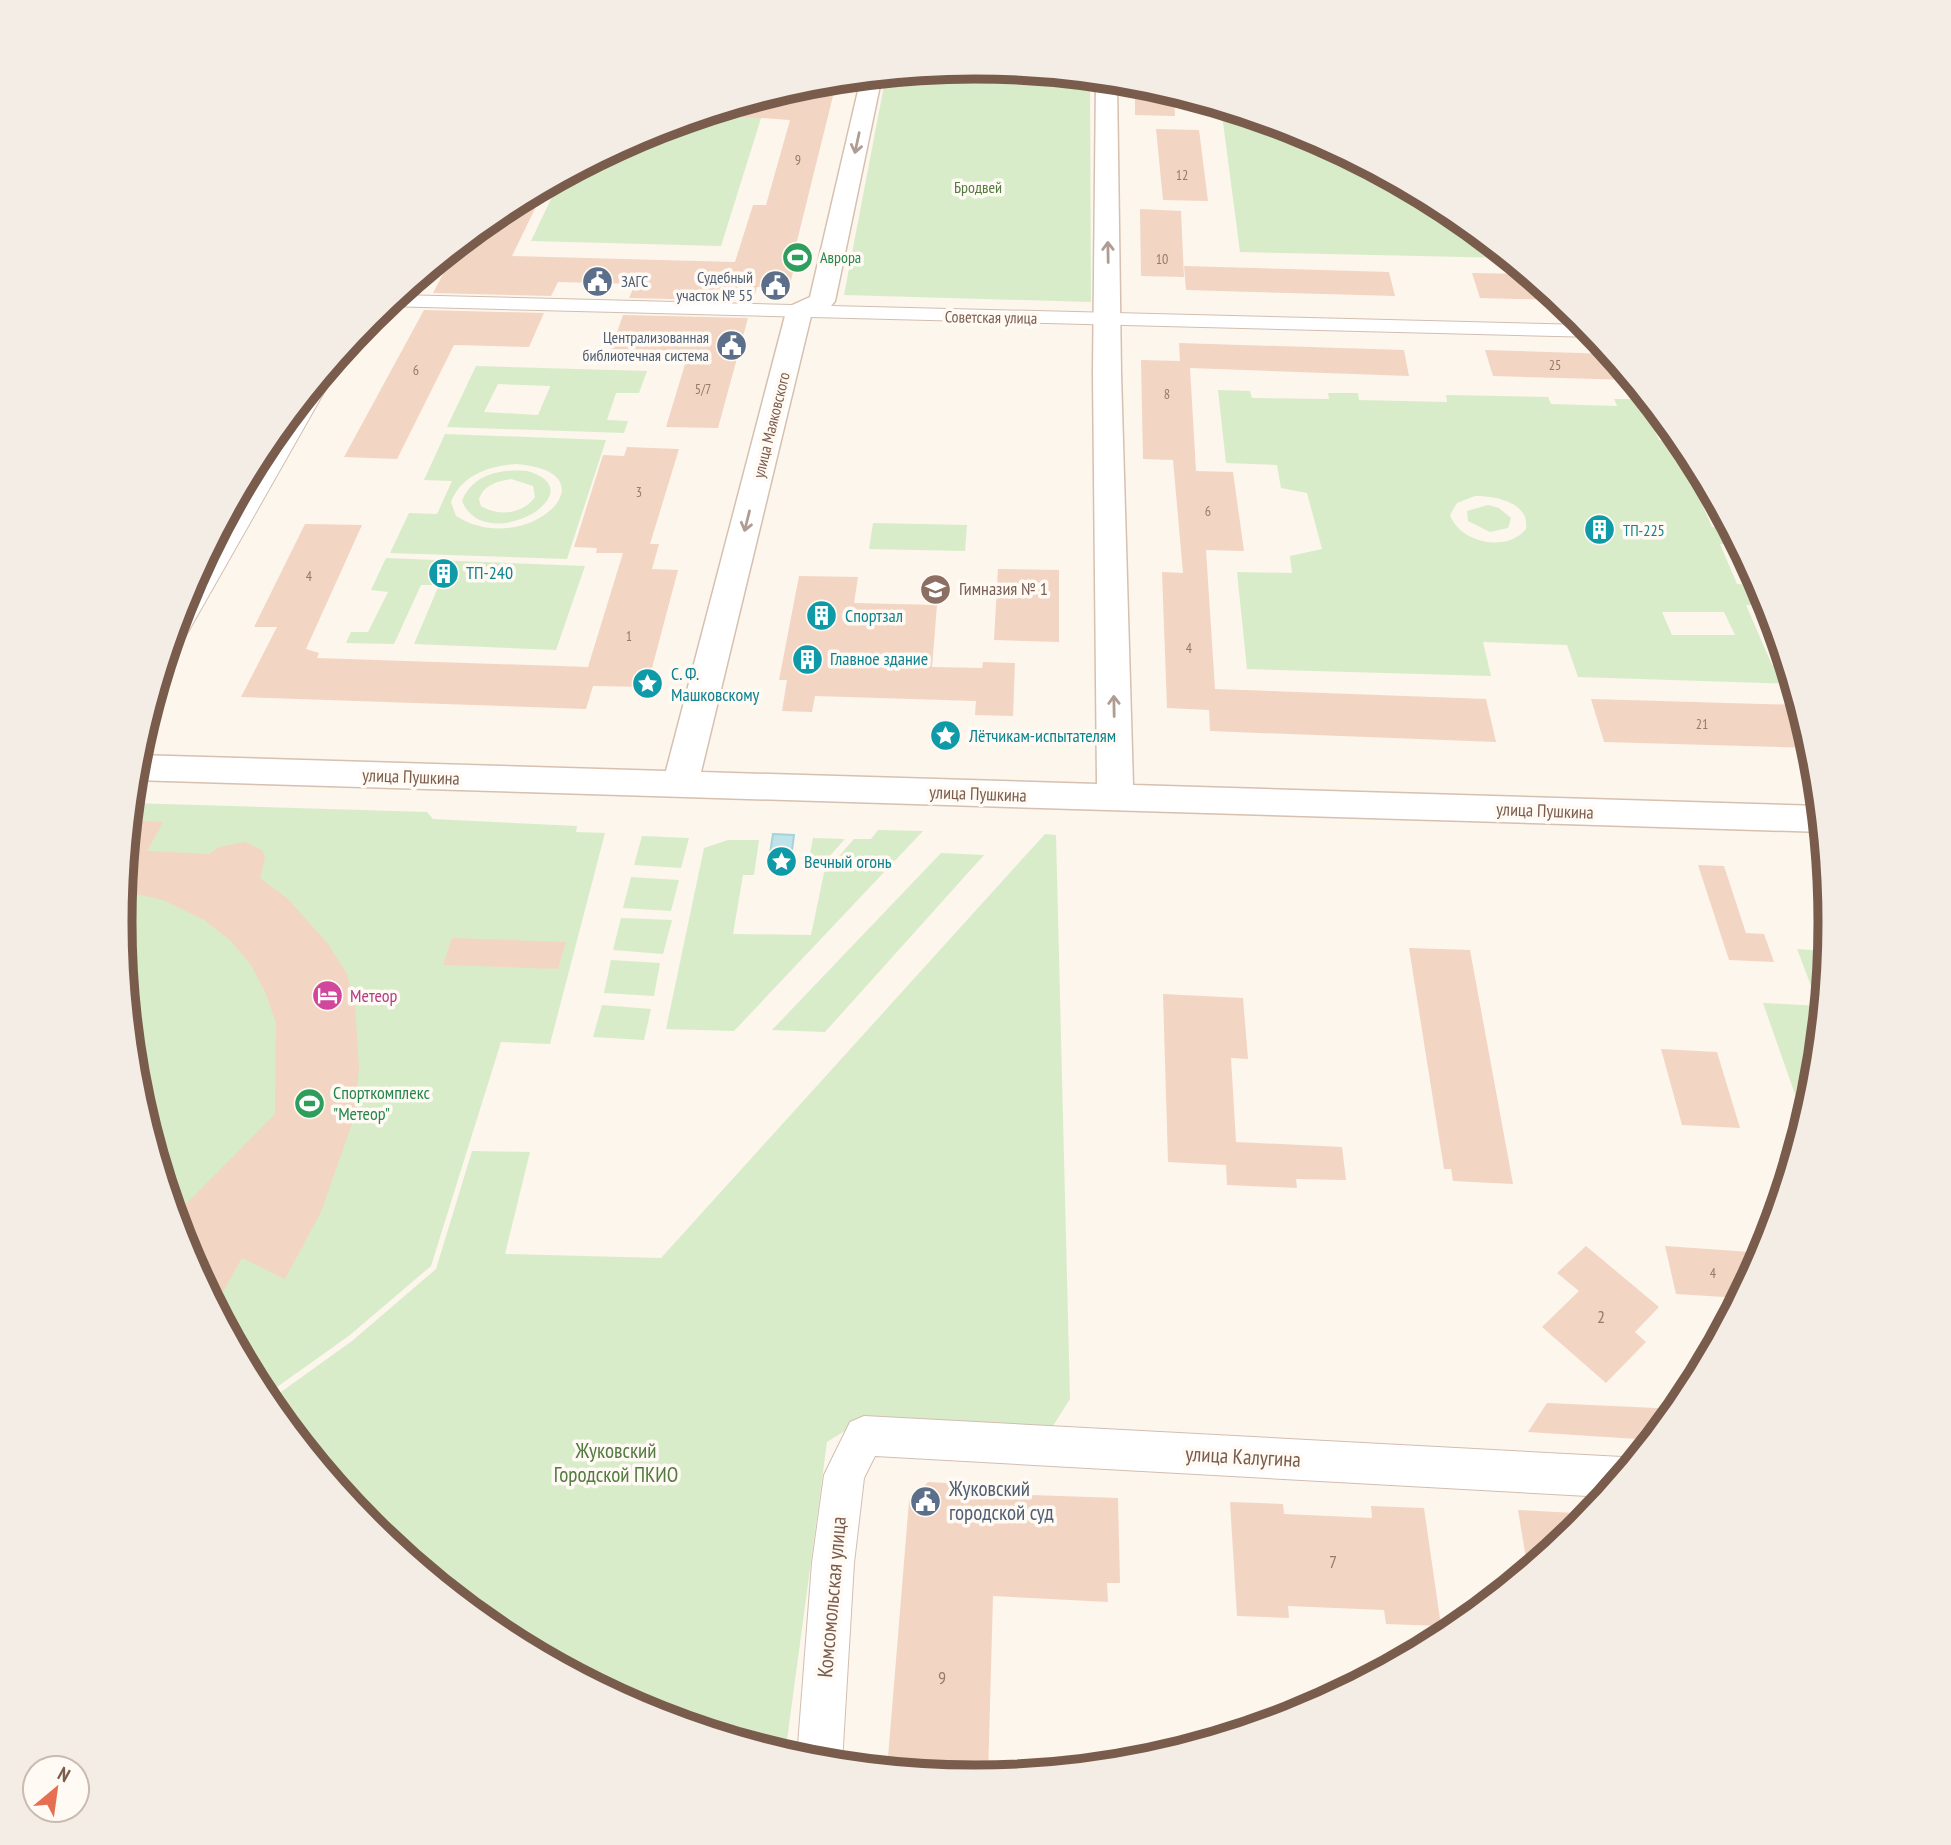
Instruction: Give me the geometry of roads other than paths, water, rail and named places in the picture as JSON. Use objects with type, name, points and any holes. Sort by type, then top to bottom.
[{"type":"street","points":[[799,312],[822,300],[870,86]]},
{"type":"street","points":[[1106,89],[1109,320],[1107,373],[1115,798]]},
{"type":"street","name":"Советская улица","points":[[405,301],[1577,332]]},
{"type":"street","name":"улица Маяковского","points":[[680,785],[799,312]]},
{"type":"street","points":[[205,579],[292,429]]},
{"type":"street","name":"улица Пушкина","points":[[146,768],[1813,819]]},
{"type":"street","name":"улица Калугина","points":[[864,1436],[1612,1476]]},
{"type":"street","name":"Комсомольская улица","points":[[820,1751],[833,1563],[844,1475],[864,1436]]},
{"type":"water","points":[[773,834],[794,835],[790,866],[768,866]]},
{"type":"place","name":"Аврора","points":[[797,257]]},
{"type":"place","name":"ЗАГС","points":[[598,281]]},
{"type":"place","name":"Судебный участок № 55","points":[[776,286]]},
{"type":"place","name":"Централизованная библиотечная система","points":[[732,346]]},
{"type":"place","name":"ТП-225","points":[[1600,530]]},
{"type":"place","name":"ТП-240","points":[[443,573]]},
{"type":"place","name":"Гимназия № 1","points":[[936,589]]},
{"type":"place","name":"Спортзал","points":[[822,616]]},
{"type":"place","name":"Главное здание","points":[[807,659]]},
{"type":"place","name":"С. Ф. Машковскому","points":[[648,684]]},
{"type":"place","name":"Лётчикам-испытателям","points":[[946,736]]},
{"type":"place","name":"Вечный огонь","points":[[781,862]]},
{"type":"place","name":"Метеор","points":[[327,996]]},
{"type":"place","name":"Спорткомплекс \"Метеор\"","points":[[310,1103]]},
{"type":"place","name":"Жуковский городской суд","points":[[926,1501]]},
{"type":"park label","name":"Бродвей","points":[[978,187]]},
{"type":"park label","name":"Жуковский Городской ПКИО","points":[[616,1463]]}]
